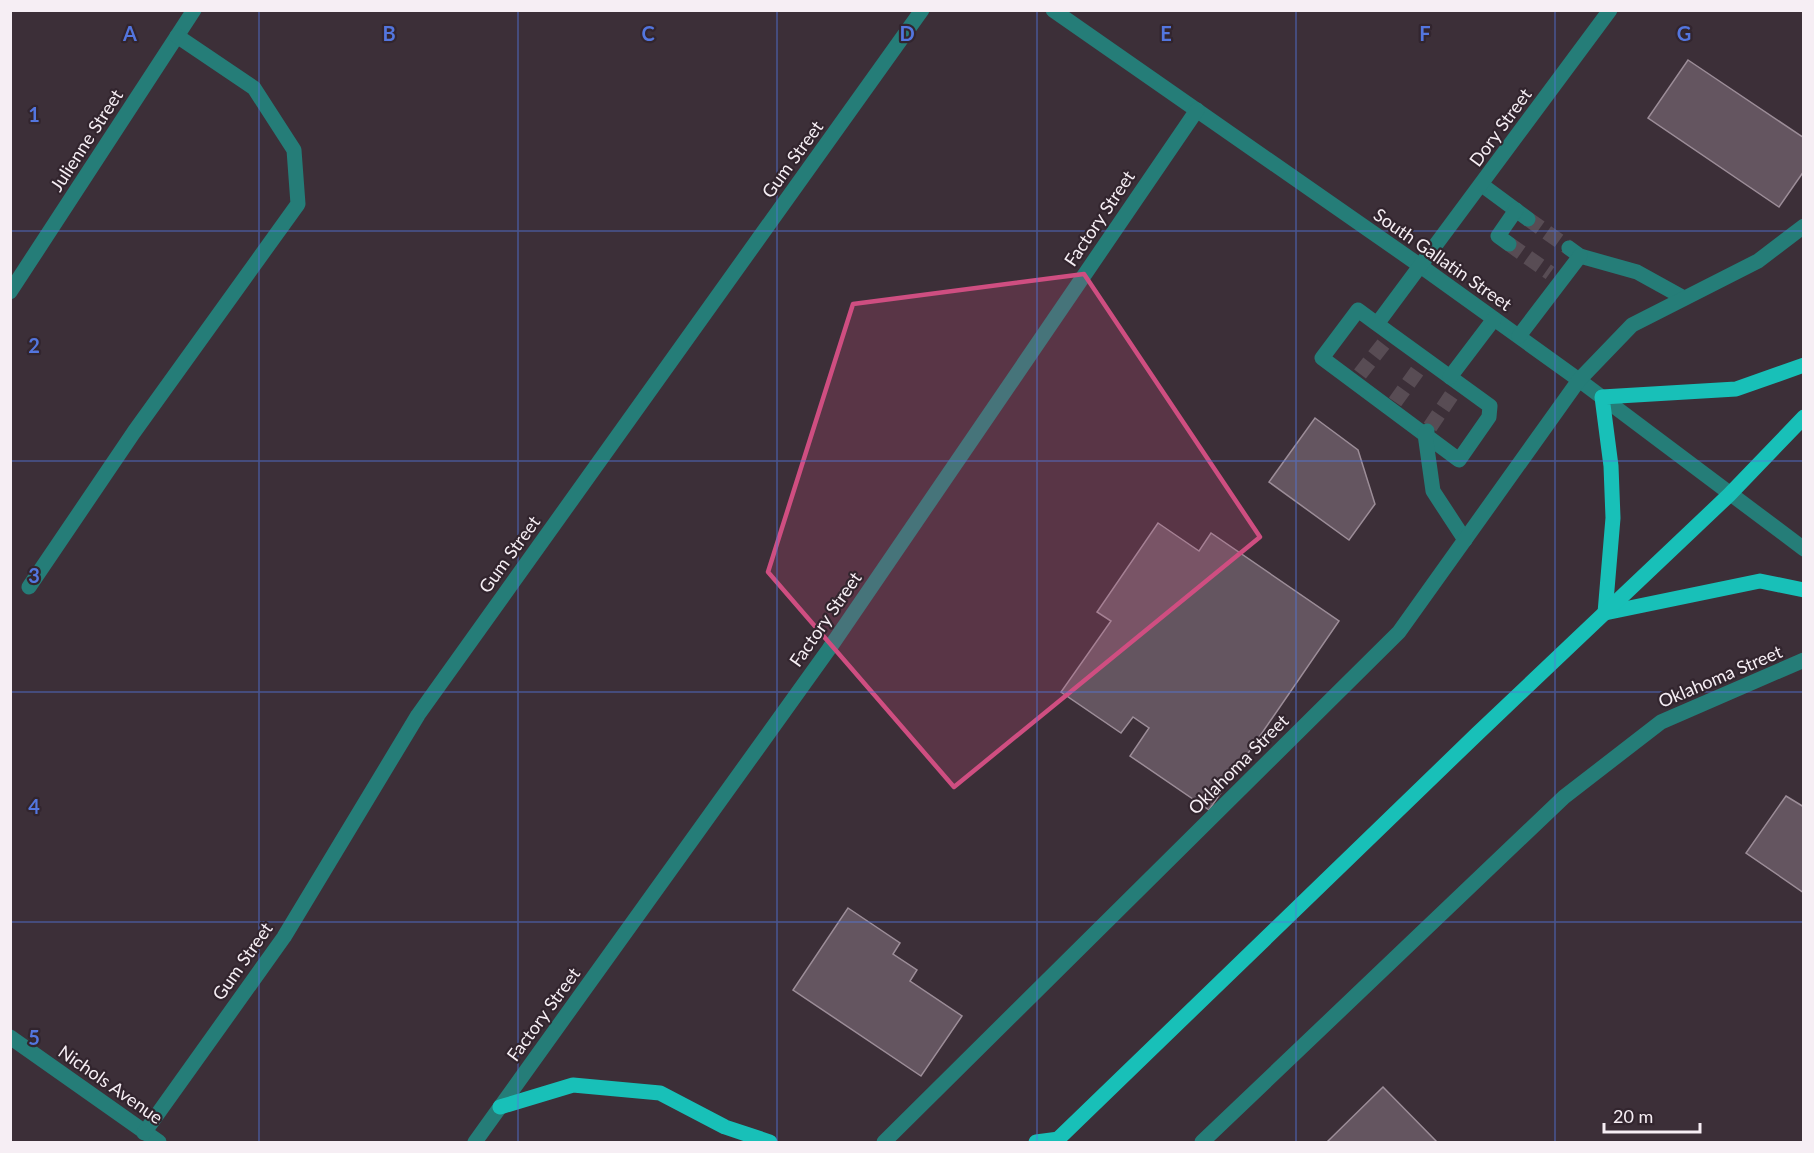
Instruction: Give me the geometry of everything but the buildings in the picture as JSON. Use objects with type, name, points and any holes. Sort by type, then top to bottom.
[{"type":"main road","points":[[1605,613],[1613,518],[1611,466],[1602,397],[1736,389],[1803,365]]},
{"type":"main road","points":[[1036,1143],[1057,1141],[1730,495],[1803,417]]},
{"type":"main road","points":[[1605,613],[1760,580],[1803,590]]},
{"type":"main road","points":[[501,1107],[573,1085],[660,1093],[725,1127],[770,1143]]},
{"type":"main road","points":[[725,1127],[737,1143]]},
{"type":"street","name":"Julienne Street","points":[[10,292],[194,10]]},
{"type":"street","name":"Gum Street","points":[[144,1133],[284,937],[418,715],[922,10]]},
{"type":"street","name":"South Gallatin Street","points":[[1053,10],[1519,336],[1803,549]]},
{"type":"street","name":"Dory Street","points":[[1377,324],[1422,267],[1610,10]]},
{"type":"street","points":[[29,587],[134,432],[298,204],[294,150],[254,88],[177,36]]},
{"type":"street","name":"Factory Street","points":[[474,1143],[829,649],[1197,110]]},
{"type":"street","points":[[1482,185],[1522,214],[1498,236],[1509,244]]},
{"type":"street","name":"Oklahoma Street","points":[[884,1143],[1399,632],[1579,380],[1632,325],[1758,261],[1803,226]]},
{"type":"street","points":[[1519,336],[1556,277],[1575,252],[1636,272],[1684,298]]},
{"type":"street","points":[[1358,310],[1377,324],[1388,338],[1422,364],[1490,406],[1489,417],[1459,460],[1427,431],[1357,378],[1322,358],[1358,310]]},
{"type":"street","points":[[1454,385],[1494,319]]},
{"type":"street","points":[[1427,431],[1433,491],[1466,540]]},
{"type":"street","name":"Oklahoma Street","points":[[1202,1143],[1564,797],[1661,722],[1803,660]]},
{"type":"street","name":"Nichols Avenue","points":[[10,1037],[159,1143]]},
{"type":"highlighted area","points":[[1084,274],[1260,537],[954,787],[768,572],[853,304]]},
{"type":"tunnel","points":[[1528,219],[1569,248]]},
{"type":"tunnel","points":[[1509,244],[1550,273]]},
{"type":"tunnel","points":[[1360,374],[1385,342]]},
{"type":"tunnel","points":[[1395,402],[1420,367]]},
{"type":"tunnel","points":[[1430,427],[1453,393]]}]
